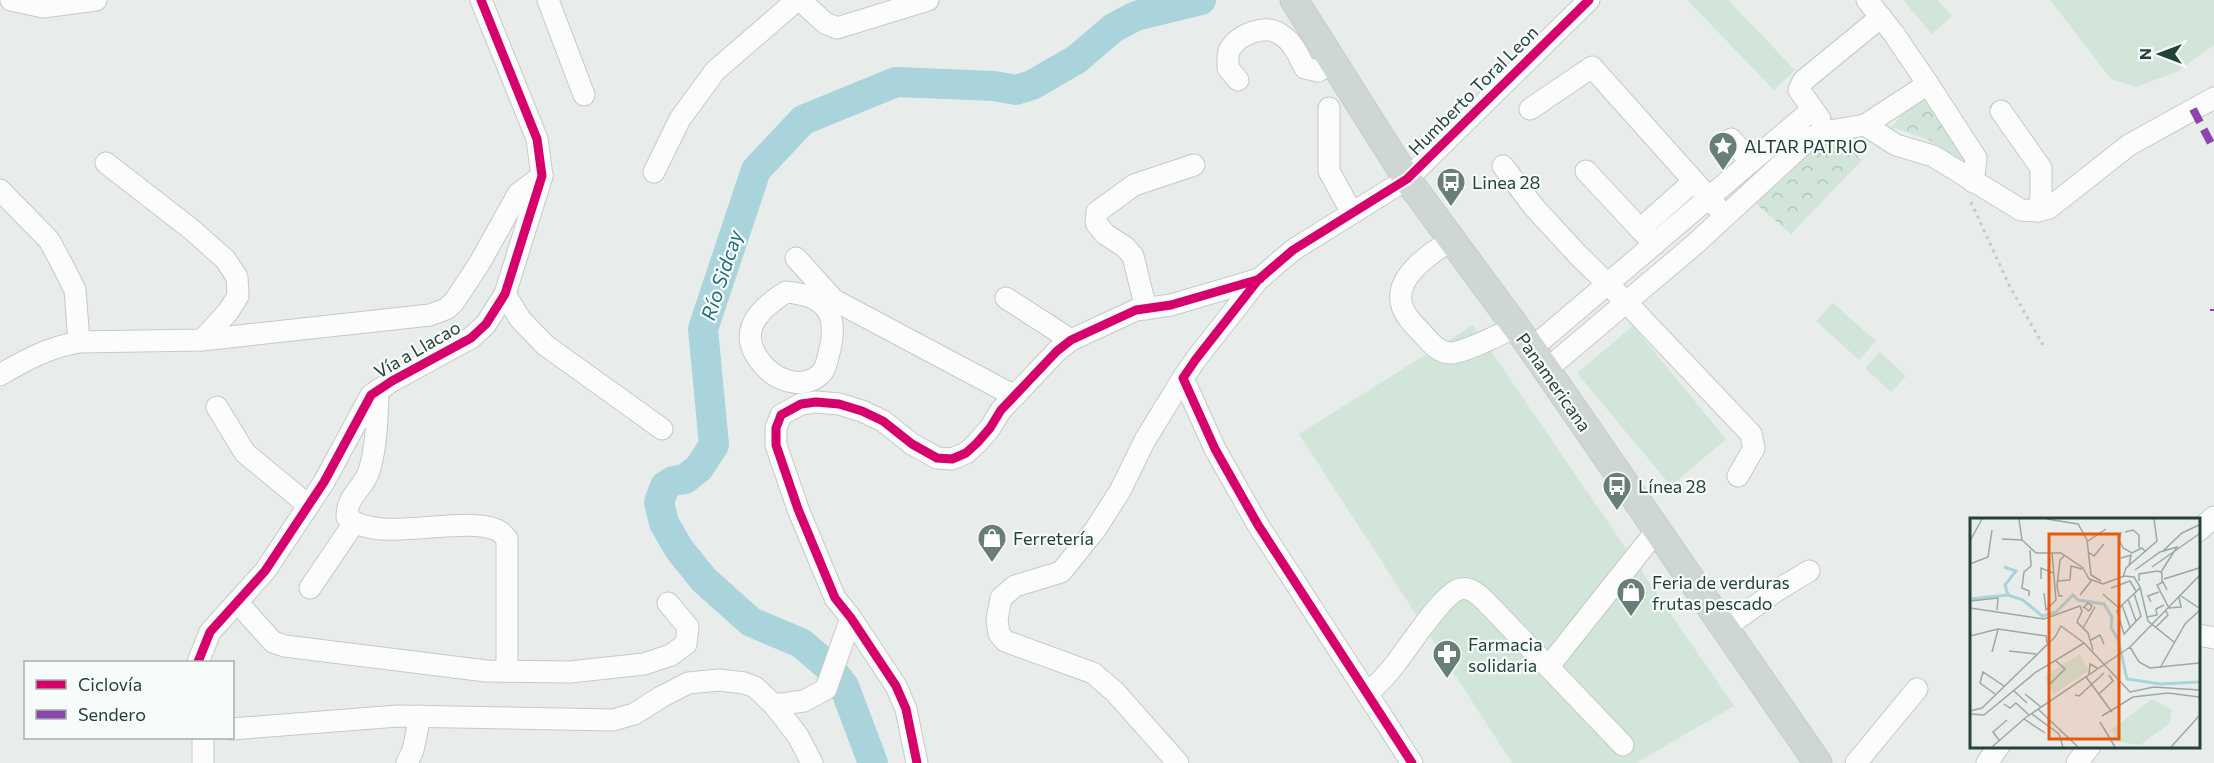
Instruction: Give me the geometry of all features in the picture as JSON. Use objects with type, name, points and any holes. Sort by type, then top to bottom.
[{"type":"main road","name":"Panamericana","points":[[1294,0],[1407,179],[1516,327],[1818,763]]},
{"type":"street","points":[[11,0],[44,7],[96,0]]},
{"type":"street","name":"Vía a Llacao","points":[[199,661],[210,632],[265,571],[324,482],[371,395],[471,338],[486,324],[505,294],[542,176],[537,139],[481,0]]},
{"type":"street","points":[[548,0],[584,95]]},
{"type":"street","points":[[654,172],[680,119],[715,71],[799,0],[825,23],[837,28],[928,0]]},
{"type":"street","name":"Humberto Toral Leon","points":[[1260,278],[1293,250],[1407,179],[1589,0]]},
{"type":"street","points":[[1867,0],[1928,84],[1976,158],[1973,182]]},
{"type":"street","points":[[1830,131],[1799,90],[1803,81],[1881,17]]},
{"type":"street","points":[[1238,80],[1228,68],[1229,51],[1247,34],[1269,29],[1282,34],[1295,48],[1305,68],[1318,71],[1326,52]]},
{"type":"street","points":[[1530,109],[1592,67],[1708,199],[1727,215]]},
{"type":"street","points":[[1539,360],[1626,302],[1727,215],[1811,137],[1865,125],[1928,84]]},
{"type":"street","points":[[1865,125],[1896,145],[1933,156],[2021,210],[2038,212],[2049,208],[2129,145],[2214,98]]},
{"type":"street","points":[[1329,108],[1329,171],[1352,213]]},
{"type":"street","points":[[1539,360],[1608,283],[1813,109]]},
{"type":"street","points":[[2001,111],[2041,168],[2041,196],[2038,212]]},
{"type":"street","points":[[1731,139],[1751,162]]},
{"type":"street","points":[[106,164],[192,229],[225,259],[237,277],[238,296],[228,312],[202,340]]},
{"type":"street","points":[[1146,309],[1133,256],[1105,234],[1096,223],[1097,212],[1134,185],[1194,165]]},
{"type":"street","points":[[1503,166],[1533,206],[1570,247],[1608,283],[1751,434],[1754,448],[1738,476]]},
{"type":"street","points":[[1586,171],[1655,244]]},
{"type":"street","points":[[0,375],[25,359],[63,345],[79,342],[202,340],[430,315],[446,309],[454,302],[479,264],[518,194],[542,176]]},
{"type":"street","points":[[1640,229],[1693,182]]},
{"type":"street","points":[[0,190],[49,240],[64,268],[75,290],[79,342]]},
{"type":"street","points":[[1452,240],[1430,254],[1407,278],[1401,292],[1402,306],[1411,321],[1430,343],[1449,353],[1516,327]]},
{"type":"street","points":[[796,258],[834,300],[1008,392],[1017,394]]},
{"type":"street","points":[[917,763],[906,709],[896,686],[835,598],[798,509],[776,446],[776,428],[781,415],[798,393],[824,368],[834,328],[826,308],[806,294],[786,292],[768,303],[755,316],[750,334],[753,352],[765,368],[798,393],[816,402],[839,404],[862,411],[883,421],[912,444],[937,458],[952,459],[966,453],[977,443],[1001,410],[1057,351],[1071,340],[1136,310],[1197,298],[1260,278]]},
{"type":"street","points":[[1178,763],[1115,692],[1093,673],[1005,640],[999,634],[997,619],[1001,598],[1007,591],[1033,579],[1061,572],[1095,530],[1120,491],[1144,440],[1183,378],[1260,278]]},
{"type":"street","points":[[505,294],[520,320],[545,345],[662,429]]},
{"type":"street","points":[[1006,298],[1071,340]]},
{"type":"street","points":[[1183,378],[1215,449],[1258,525],[1412,763]]},
{"type":"street","points":[[378,390],[376,436],[370,470],[365,481],[349,500],[347,517],[354,523],[377,528],[476,526],[500,531],[507,539],[507,671]]},
{"type":"street","points":[[217,407],[245,453],[308,505]]},
{"type":"street","points":[[2199,530],[2214,517]]},
{"type":"street","points":[[310,588],[354,523]]},
{"type":"street","points":[[1549,666],[1657,530]]},
{"type":"street","points":[[1725,628],[1776,591],[1809,571]]},
{"type":"street","points":[[1367,694],[1388,674],[1438,608],[1459,589],[1475,591],[1623,745]]},
{"type":"street","points":[[237,602],[273,642],[285,646],[486,671],[570,672],[644,664],[671,656],[686,644],[688,627],[668,603]]},
{"type":"street","points":[[774,705],[804,701],[826,689],[851,618]]},
{"type":"street","points":[[2199,635],[2214,638]]},
{"type":"street","points":[[234,729],[398,716],[612,720],[634,714],[661,696],[688,683],[719,680],[744,683],[755,687],[774,705],[798,736],[812,763]]},
{"type":"street","points":[[1856,763],[1917,689]]},
{"type":"street","points":[[407,763],[413,750],[420,716]]},
{"type":"street","points":[[203,739],[203,763]]},
{"type":"street","points":[[1987,763],[1999,748]]},
{"type":"street","points":[[2078,763],[2089,748]]},
{"type":"path","points":[[1973,182],[1971,205],[2008,285],[2043,345]]},
{"type":"green space","points":[[1687,0],[1728,0],[1795,70],[1774,90]]},
{"type":"green space","points":[[1903,0],[1938,0],[1952,16],[1932,34]]},
{"type":"green space","points":[[2050,0],[2214,0],[2214,45],[2177,72],[2136,87],[2111,79]]},
{"type":"green space","points":[[1916,101],[1926,101],[1936,106],[1966,159],[1962,162],[1927,139],[1891,127]]},
{"type":"green space","points":[[1816,141],[1841,142],[1862,160],[1791,234],[1755,203]]},
{"type":"green space","points":[[1833,303],[1876,341],[1859,360],[1816,321]]},
{"type":"green space","points":[[1473,325],[1734,706],[1636,763],[1512,763],[1299,434]]},
{"type":"green space","points":[[1633,326],[1726,439],[1671,486],[1577,373]]},
{"type":"green space","points":[[1880,352],[1906,376],[1891,392],[1865,368]]},
{"type":"waterway","name":"Río Sidcay","points":[[873,763],[844,686],[829,667],[801,643],[751,622],[704,580],[679,549],[664,523],[659,502],[665,486],[673,481],[685,479],[699,468],[714,445],[703,329],[756,170],[803,120],[896,82],[994,86],[1016,90],[1032,85],[1077,59],[1113,28],[1136,16],[1201,0]]},
{"type":"marked path","points":[[2193,109],[2214,149]]},
{"type":"cycle path","points":[[198,661],[210,632],[265,571],[324,482],[371,395],[471,338],[486,324],[505,294],[542,176],[537,139],[481,0]]},
{"type":"cycle path","points":[[1412,763],[1258,525],[1215,449],[1183,378],[1258,280],[1293,250],[1407,179],[1589,0]]},
{"type":"cycle path","points":[[917,763],[906,709],[896,686],[835,598],[798,509],[776,445],[776,428],[781,415],[801,404],[816,402],[839,404],[883,421],[912,444],[937,458],[952,459],[966,453],[977,443],[1001,410],[1057,351],[1071,340],[1136,310],[1171,305],[1260,279]]},
{"type":"place","name":"ALTAR PATRIO","points":[[1723,172]]},
{"type":"place","name":"Linea 28","points":[[1451,208]]},
{"type":"place","name":"Línea 28","points":[[1617,512]]},
{"type":"place","name":"Ferretería","points":[[992,564]]},
{"type":"place","name":"Feria de verduras frutas pescado","points":[[1631,618]]},
{"type":"place","name":"Farmacia solidaria","points":[[1447,680]]}]
